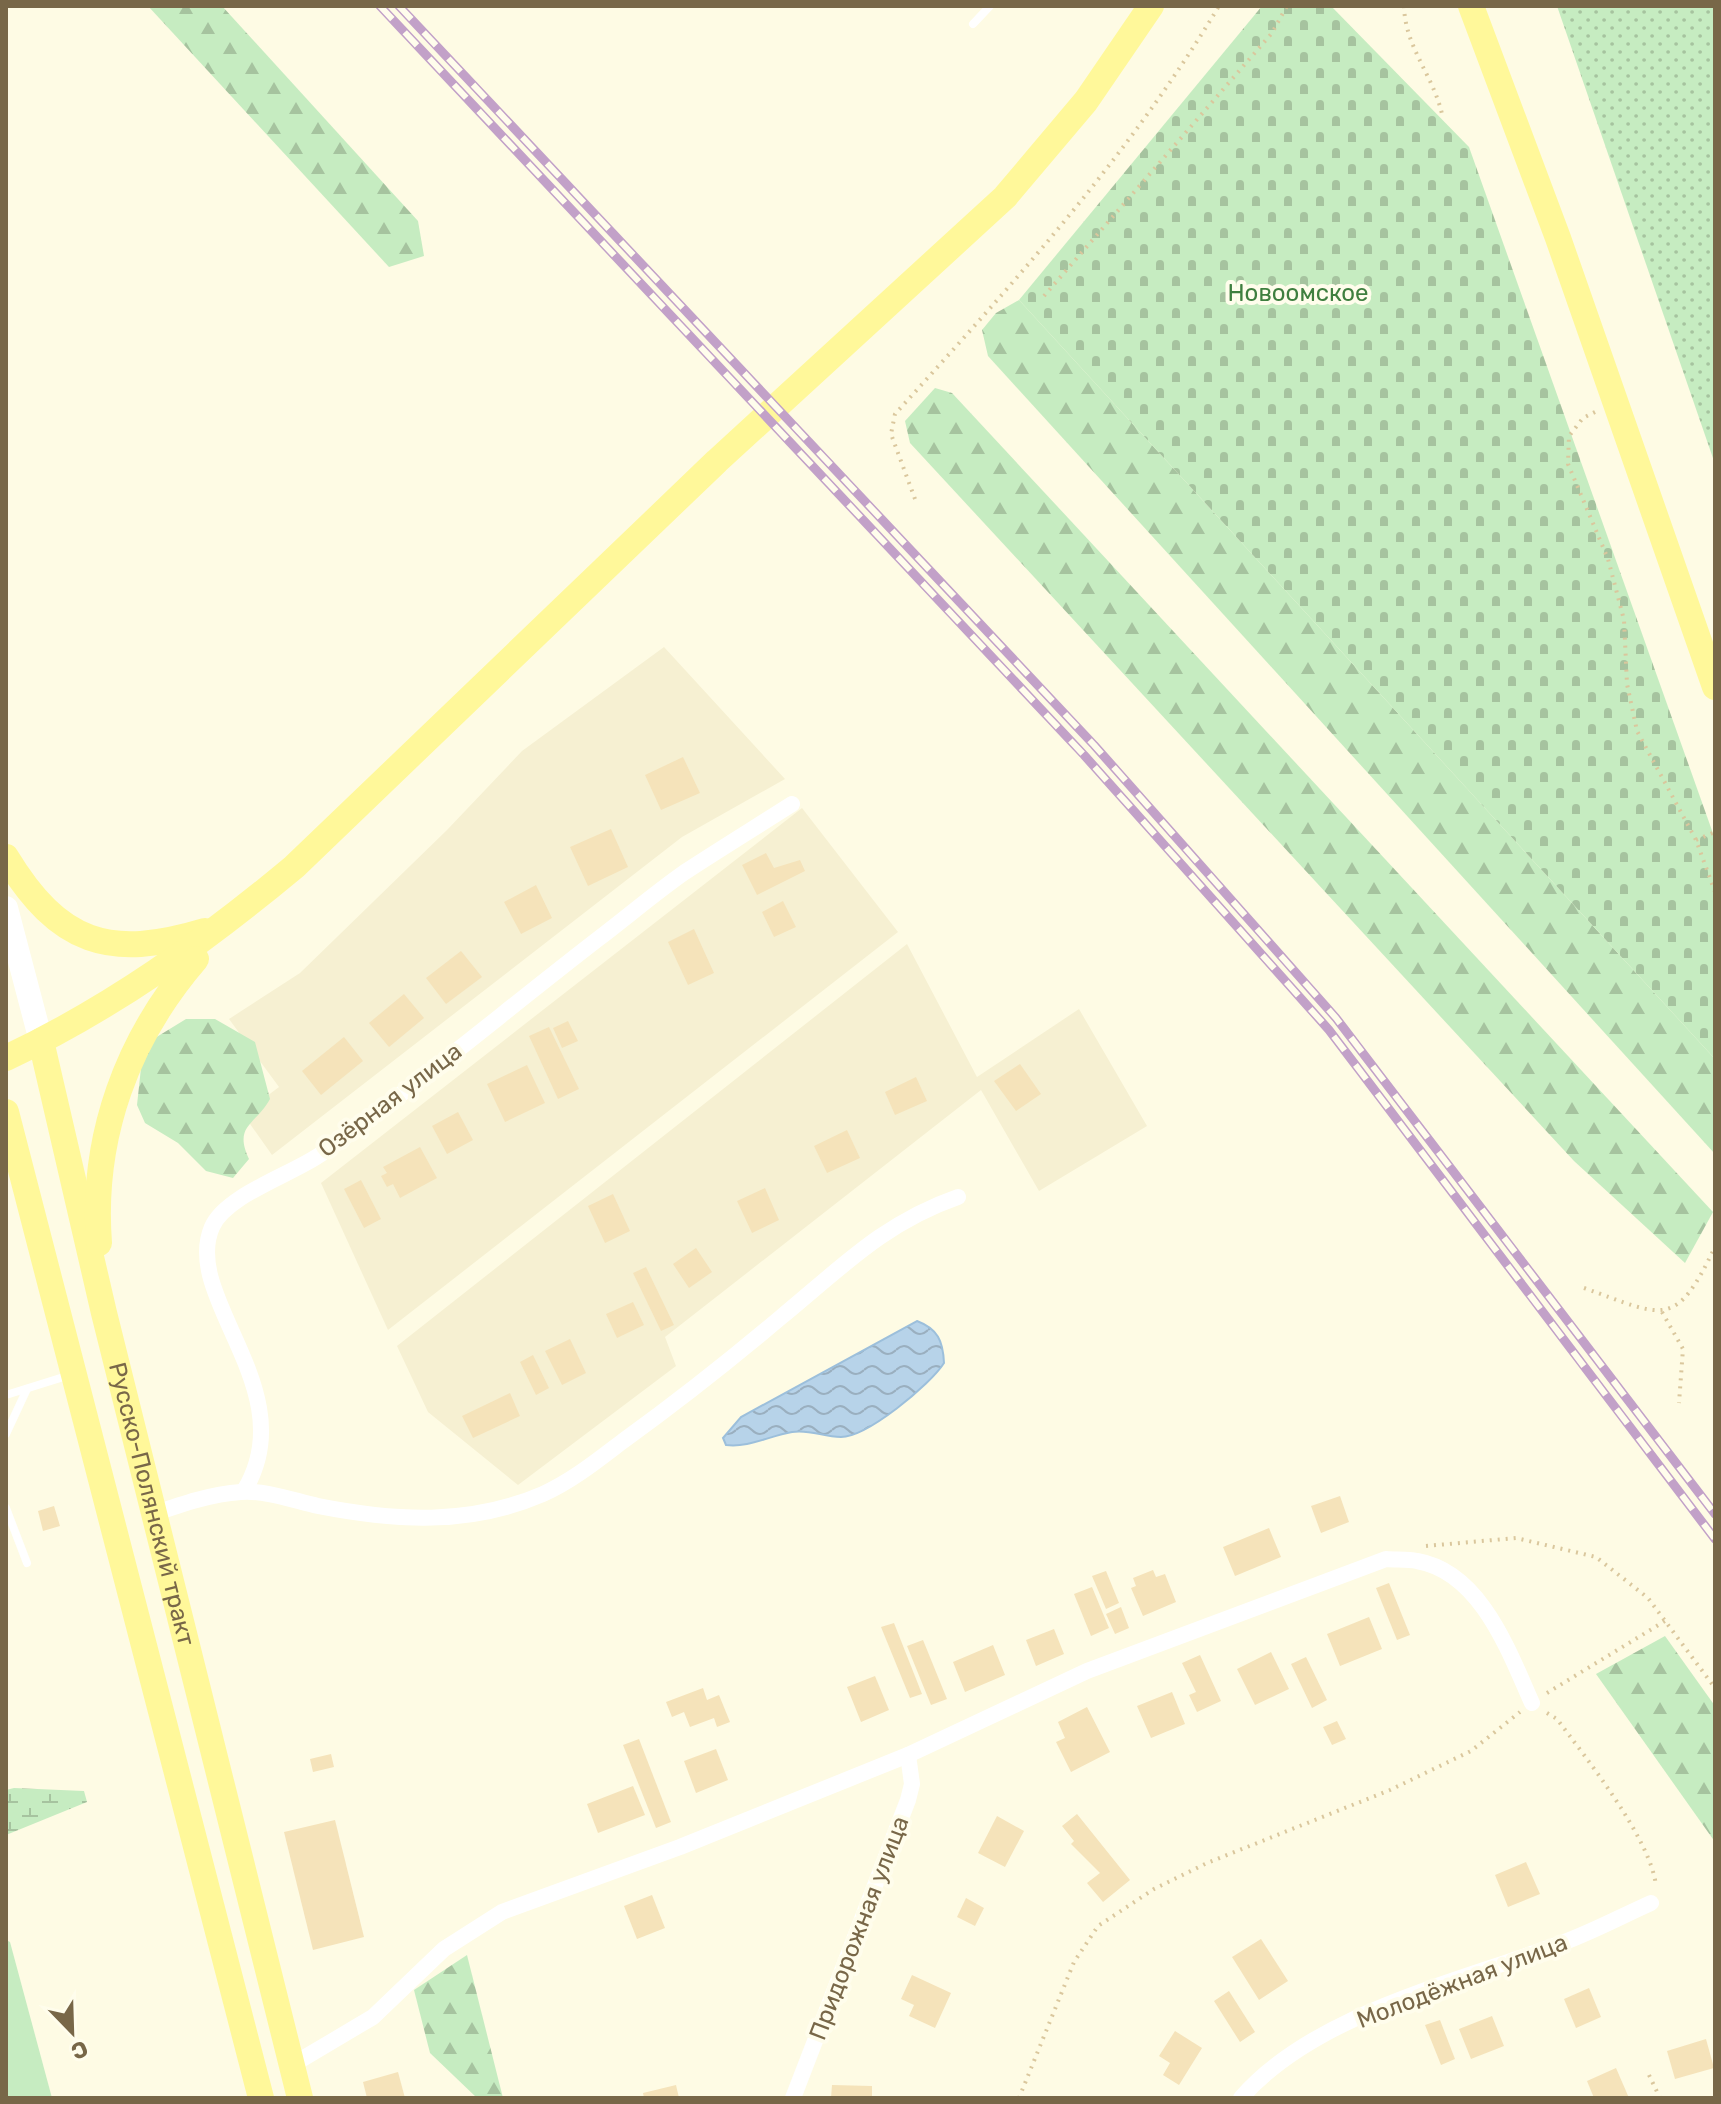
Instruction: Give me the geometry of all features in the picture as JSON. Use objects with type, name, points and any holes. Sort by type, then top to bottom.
[{"type":"main road","points":[[6,1058],[150,979],[224,926],[294,867],[717,461],[1005,197],[1049,148],[1151,6]]},
{"type":"main road","points":[[1471,6],[1715,687]]},
{"type":"main road","points":[[6,857],[25,889],[52,919],[80,935],[119,945],[155,944],[224,926]]},
{"type":"main road","name":"Русско-Полянский тракт","points":[[6,908],[41,1041],[153,1514],[300,2098]]},
{"type":"main road","points":[[104,1313],[99,1177],[104,1137],[117,1093],[132,1053],[169,990],[224,926]]},
{"type":"main road","name":"Русско-Полянский тракт","points":[[6,1112],[11,1150],[74,1374],[254,2096]]},
{"type":"street","name":"Озёрная улица","points":[[244,1491],[261,1454],[262,1433],[257,1399],[244,1355],[212,1281],[206,1252],[213,1226],[233,1204],[319,1155],[683,873],[792,804]]},
{"type":"street","points":[[153,1514],[194,1500],[244,1491],[375,1517],[428,1520],[470,1516],[546,1492],[691,1392],[882,1232],[923,1209],[958,1197]]},
{"type":"street","points":[[292,2065],[373,2017],[444,1949],[502,1912],[680,1847],[908,1755],[1087,1671],[1386,1559],[1420,1561],[1466,1588],[1486,1610],[1532,1703]]},
{"type":"street","name":"Придорожная улица","points":[[793,2098],[908,1800],[912,1784],[908,1755]]},
{"type":"street","name":"Молодёжная улица","points":[[1241,2098],[1287,2054],[1356,2021],[1463,1976],[1563,1943],[1651,1903]]},
{"type":"lane","points":[[973,24],[990,6]]},
{"type":"lane","points":[[6,1395],[74,1374]]},
{"type":"lane","points":[[6,1434],[27,1389]]},
{"type":"lane","points":[[6,1508],[27,1563]]},
{"type":"path","points":[[915,499],[891,434],[895,414],[1067,222],[1146,117],[1219,6]]},
{"type":"path","points":[[1044,296],[1272,33],[1287,6]]},
{"type":"path","points":[[1404,6],[1404,23],[1414,53],[1436,88],[1442,114]]},
{"type":"path","points":[[1615,401],[1583,418],[1569,436],[1568,464],[1608,559],[1624,620],[1627,684],[1637,731],[1696,840],[1715,892]]},
{"type":"path","points":[[1696,840],[1715,832]]},
{"type":"path","points":[[1584,1288],[1662,1312],[1681,1304],[1715,1247]]},
{"type":"path","points":[[1662,1312],[1683,1349],[1679,1403]]},
{"type":"path","points":[[1422,1547],[1434,1543],[1516,1538],[1596,1557],[1648,1598],[1715,1688]]},
{"type":"path","points":[[1019,2098],[1074,1962],[1098,1926],[1154,1889],[1207,1863],[1390,1790],[1471,1751],[1532,1703],[1665,1621]]},
{"type":"path","points":[[1532,1703],[1557,1719],[1606,1784],[1649,1861],[1657,1884],[1651,1903]]},
{"type":"path","points":[[1649,2075],[1660,2098]]},
{"type":"shaded area","points":[[664,647],[785,779],[682,837],[272,1155],[243,1114],[279,1087],[229,1019],[300,973],[447,830],[522,751]]},
{"type":"shaded area","points":[[802,808],[898,932],[388,1330],[321,1183]]},
{"type":"shaded area","points":[[907,944],[977,1077],[1079,1009],[1147,1126],[1039,1191],[981,1090],[665,1337],[676,1366],[518,1485],[428,1412],[397,1346]]},
{"type":"green space","points":[[148,6],[222,6],[418,221],[424,256],[389,267]]},
{"type":"green space","name":"Новоомское","points":[[1262,6],[1331,6],[1469,147],[1715,839],[1715,1059],[1019,300]]},
{"type":"green space","points":[[1557,6],[1715,6],[1715,464]]},
{"type":"green space","points":[[1019,300],[1715,1059],[1715,1154],[988,356],[982,330],[996,313]]},
{"type":"green space","points":[[935,388],[952,393],[1713,1212],[1685,1263],[1574,1161],[910,443],[905,421]]},
{"type":"green space","points":[[186,1019],[215,1019],[255,1042],[270,1099],[245,1132],[249,1159],[233,1178],[206,1171],[178,1143],[145,1123],[137,1105],[141,1068],[155,1038]]},
{"type":"green space","points":[[1665,1636],[1715,1706],[1715,1842],[1596,1674]]},
{"type":"green space","points":[[6,1790],[84,1791],[87,1802],[6,1835]]},
{"type":"green space","points":[[6,1940],[10,1942],[52,2098],[6,2098]]},
{"type":"green space","points":[[467,1955],[503,2098],[477,2098],[430,2053],[414,1990]]},
{"type":"water","points":[[917,1321],[938,1337],[944,1363],[912,1396],[866,1429],[841,1437],[799,1431],[742,1445],[726,1445],[723,1438],[741,1417]]},
{"type":"building","points":[[683,757],[700,793],[661,810],[645,775]]},
{"type":"building","points":[[611,829],[628,867],[588,886],[570,847]]},
{"type":"building","points":[[766,853],[774,868],[800,860],[805,871],[757,895],[742,865]]},
{"type":"building","points":[[536,885],[552,918],[521,934],[504,902]]},
{"type":"building","points":[[783,901],[796,927],[774,937],[762,912]]},
{"type":"building","points":[[694,929],[714,973],[688,985],[668,942]]},
{"type":"building","points":[[461,951],[482,977],[446,1004],[426,978]]},
{"type":"building","points":[[404,994],[424,1018],[389,1047],[369,1023]]},
{"type":"building","points":[[568,1021],[578,1041],[562,1048],[553,1028]]},
{"type":"building","points":[[549,1027],[579,1089],[558,1099],[529,1036]]},
{"type":"building","points":[[344,1037],[363,1061],[321,1095],[302,1071]]},
{"type":"building","points":[[1020,1064],[1041,1094],[1016,1111],[994,1081]]},
{"type":"building","points":[[527,1065],[545,1103],[505,1122],[487,1084]]},
{"type":"building","points":[[916,1077],[927,1101],[895,1115],[885,1092]]},
{"type":"building","points":[[458,1112],[473,1140],[447,1154],[432,1126]]},
{"type":"building","points":[[847,1130],[860,1158],[827,1173],[814,1146]]},
{"type":"building","points":[[420,1147],[437,1178],[400,1198],[393,1184],[387,1187],[381,1176],[387,1173],[383,1167]]},
{"type":"building","points":[[361,1180],[381,1219],[364,1228],[344,1189]]},
{"type":"building","points":[[765,1188],[779,1220],[752,1233],[737,1201]]},
{"type":"building","points":[[613,1194],[630,1231],[605,1243],[588,1206]]},
{"type":"building","points":[[696,1248],[712,1272],[689,1288],[673,1264]]},
{"type":"building","points":[[646,1267],[674,1325],[661,1331],[633,1273]]},
{"type":"building","points":[[633,1302],[644,1325],[617,1338],[606,1314]]},
{"type":"building","points":[[570,1339],[586,1373],[562,1385],[545,1351]]},
{"type":"building","points":[[533,1355],[549,1388],[536,1395],[520,1362]]},
{"type":"building","points":[[510,1393],[520,1416],[473,1438],[462,1416]]},
{"type":"building","points":[[1340,1496],[1349,1522],[1321,1533],[1311,1506]]},
{"type":"building","points":[[54,1506],[60,1526],[43,1531],[38,1511]]},
{"type":"building","points":[[1269,1528],[1281,1557],[1235,1576],[1223,1547]]},
{"type":"building","points":[[1153,1570],[1156,1577],[1165,1574],[1176,1602],[1143,1616],[1131,1588],[1136,1586],[1133,1578]]},
{"type":"building","points":[[1106,1571],[1119,1603],[1106,1609],[1092,1576]]},
{"type":"building","points":[[1389,1583],[1410,1635],[1397,1640],[1376,1588]]},
{"type":"building","points":[[1092,1587],[1109,1628],[1091,1636],[1074,1594]]},
{"type":"building","points":[[1121,1607],[1129,1628],[1115,1634],[1106,1614]]},
{"type":"building","points":[[1369,1617],[1382,1649],[1340,1666],[1327,1634]]},
{"type":"building","points":[[894,1623],[922,1694],[910,1698],[881,1627]]},
{"type":"building","points":[[1054,1629],[1064,1654],[1036,1666],[1026,1640]]},
{"type":"building","points":[[923,1640],[947,1699],[931,1705],[907,1646]]},
{"type":"building","points":[[993,1645],[1005,1675],[965,1692],[953,1662]]},
{"type":"building","points":[[1271,1652],[1289,1689],[1255,1705],[1237,1669]]},
{"type":"building","points":[[1200,1655],[1221,1701],[1197,1712],[1189,1695],[1196,1692],[1182,1663]]},
{"type":"building","points":[[1306,1657],[1327,1700],[1312,1708],[1291,1664]]},
{"type":"building","points":[[875,1676],[889,1710],[861,1722],[847,1687]]},
{"type":"building","points":[[703,1688],[707,1700],[719,1695],[730,1722],[717,1727],[714,1718],[690,1727],[684,1712],[672,1717],[666,1702]]},
{"type":"building","points":[[1172,1692],[1185,1724],[1151,1738],[1137,1706]]},
{"type":"building","points":[[1087,1707],[1110,1752],[1071,1772],[1056,1742],[1065,1738],[1058,1722]]},
{"type":"building","points":[[1337,1721],[1346,1739],[1332,1745],[1323,1727]]},
{"type":"building","points":[[639,1739],[671,1822],[656,1828],[623,1745]]},
{"type":"building","points":[[716,1749],[728,1780],[696,1793],[684,1761]]},
{"type":"building","points":[[331,1754],[334,1767],[313,1772],[310,1759]]},
{"type":"building","points":[[633,1786],[645,1815],[598,1833],[587,1804]]},
{"type":"building","points":[[1077,1814],[1130,1880],[1103,1902],[1087,1883],[1100,1873],[1071,1844],[1074,1841],[1062,1826]]},
{"type":"building","points":[[997,1816],[1024,1831],[1005,1867],[978,1853]]},
{"type":"building","points":[[335,1820],[364,1937],[313,1950],[284,1832]]},
{"type":"building","points":[[1526,1862],[1540,1894],[1508,1907],[1495,1875]]},
{"type":"building","points":[[652,1895],[665,1928],[637,1939],[624,1906]]},
{"type":"building","points":[[966,1898],[984,1908],[975,1926],[957,1917]]},
{"type":"building","points":[[1261,1939],[1288,1981],[1259,2000],[1232,1957]]},
{"type":"building","points":[[912,1975],[951,1993],[935,2028],[909,2016],[914,2005],[901,1999]]},
{"type":"building","points":[[1589,1988],[1601,2017],[1576,2028],[1564,1999]]},
{"type":"building","points":[[1229,1991],[1255,2032],[1240,2042],[1214,2001]]},
{"type":"building","points":[[1492,2016],[1504,2046],[1471,2059],[1459,2029]]},
{"type":"building","points":[[1440,2020],[1455,2059],[1441,2065],[1425,2025]]},
{"type":"building","points":[[1175,2031],[1202,2048],[1179,2085],[1163,2075],[1170,2063],[1159,2056]]},
{"type":"building","points":[[1706,2039],[1714,2068],[1675,2079],[1667,2051]]},
{"type":"building","points":[[1616,2068],[1629,2098],[1594,2098],[1587,2081]]},
{"type":"building","points":[[398,2072],[405,2098],[367,2098],[363,2082]]},
{"type":"building","points":[[676,2085],[679,2098],[644,2098],[643,2093]]},
{"type":"building","points":[[832,2085],[872,2086],[872,2098],[831,2098]]},
{"type":"railway","points":[[380,6],[1084,755],[1329,1030],[1715,1539]]},
{"type":"railway","points":[[399,6],[1094,745],[1336,1018],[1715,1514]]}]
